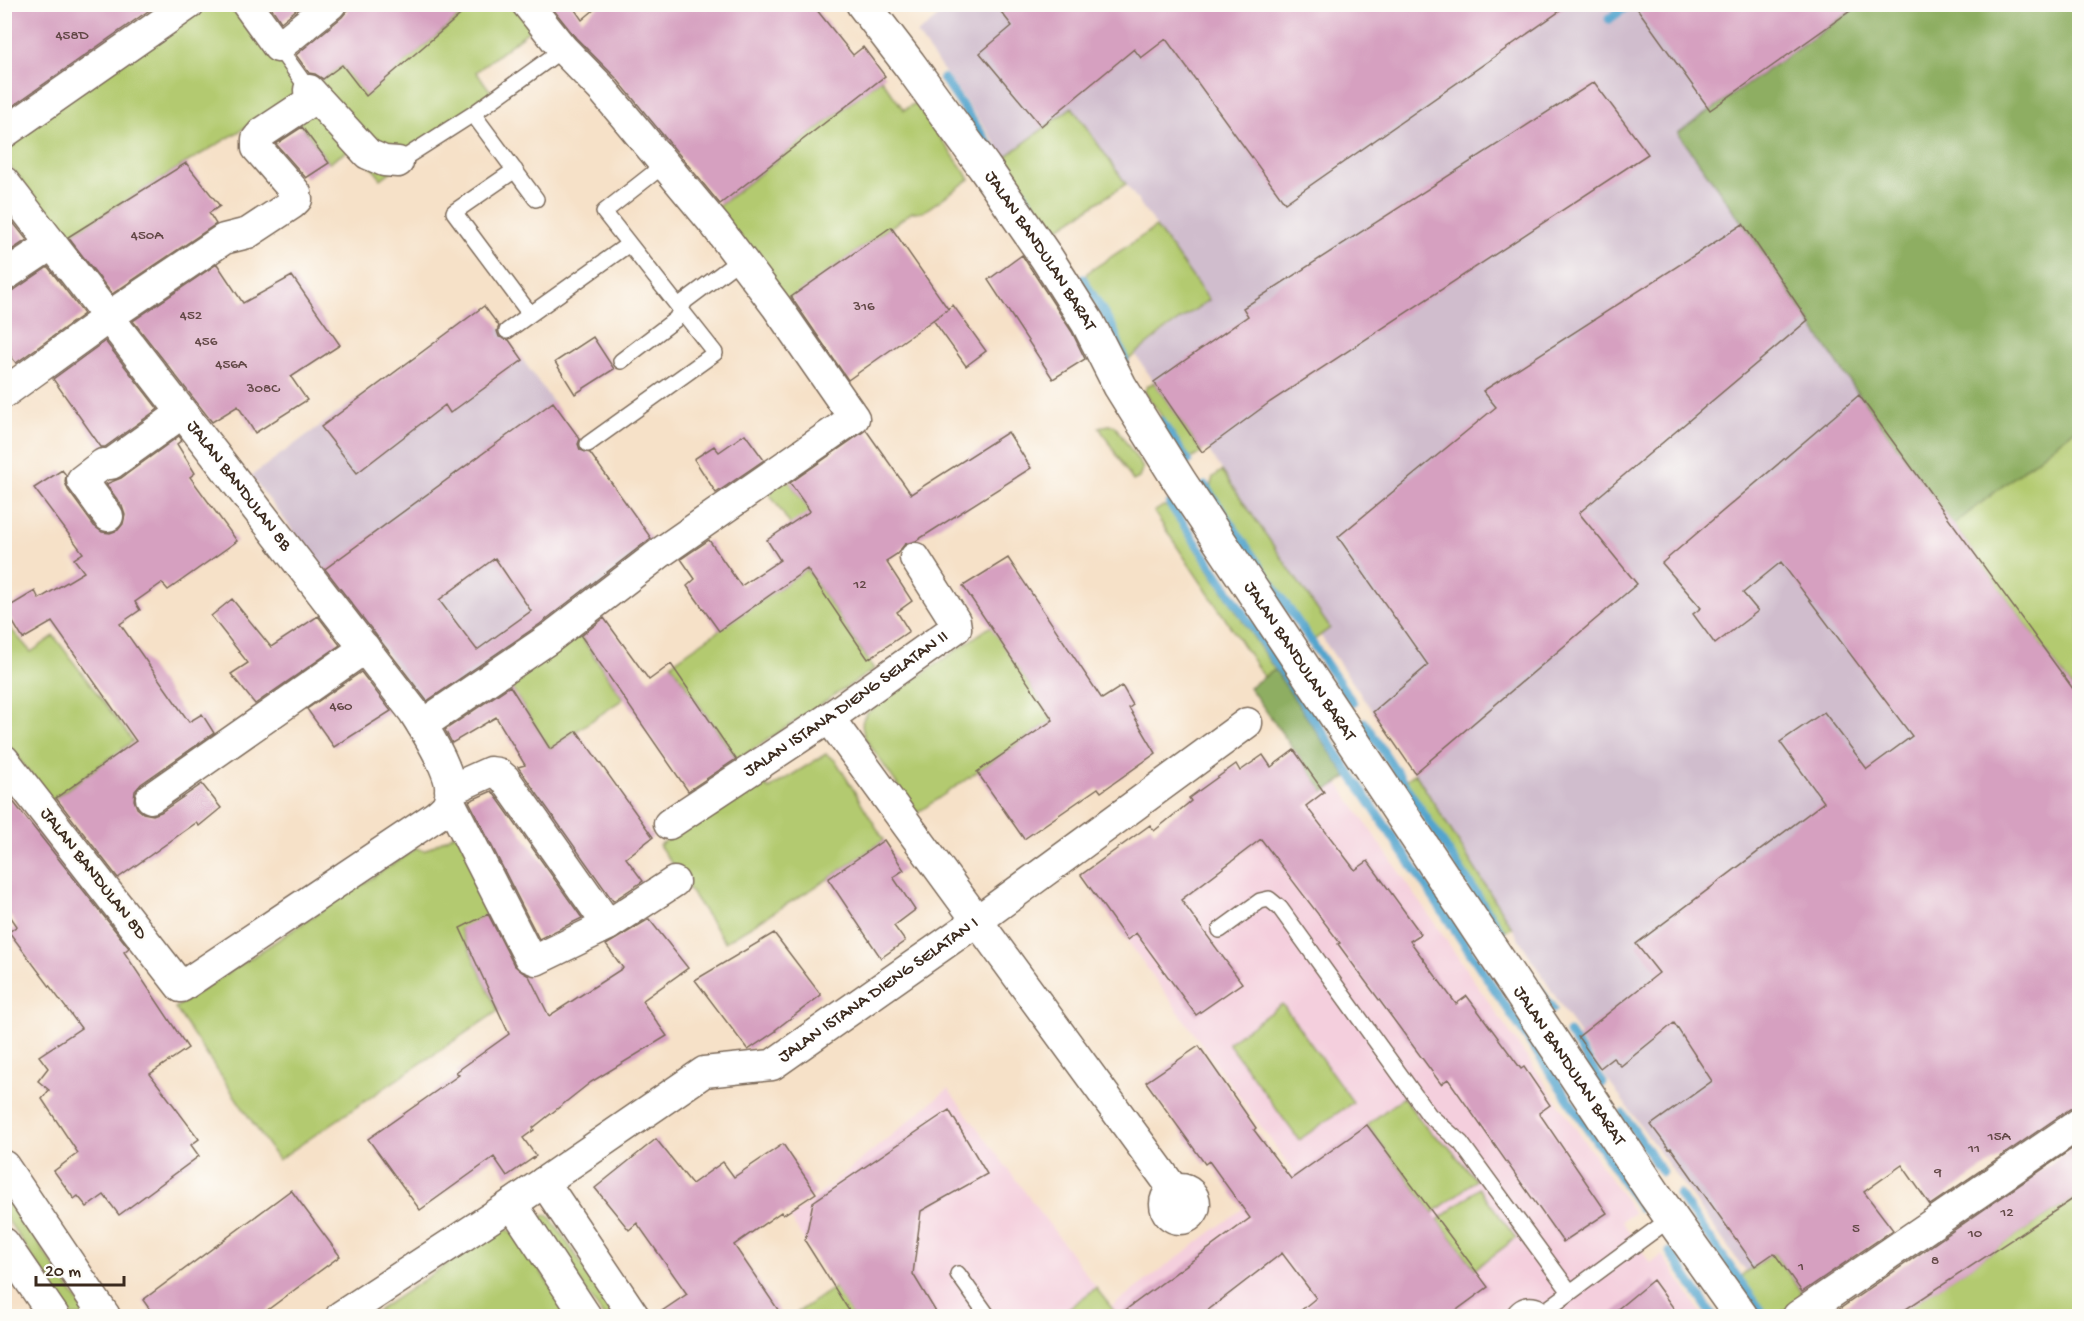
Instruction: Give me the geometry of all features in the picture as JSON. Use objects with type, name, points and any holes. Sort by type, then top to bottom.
[{"type":"street","points":[[4,133],[189,4]]},
{"type":"street","points":[[247,4],[278,47],[332,4]]},
{"type":"street","points":[[422,725],[550,638],[660,553],[854,418],[741,259],[665,164],[601,88],[562,49],[527,4]]},
{"type":"street","name":"JALAN BANDULAN BARAT","points":[[862,4],[977,157],[1046,257],[1088,323],[1120,386],[1180,482],[1671,1218],[1741,1317]]},
{"type":"street","points":[[4,393],[109,317],[224,239],[248,233],[292,204],[297,199],[296,193],[257,148],[257,139],[312,94],[368,154],[384,161],[398,162]]},
{"type":"street","name":"JALAN BANDULAN 8B","points":[[4,182],[365,648],[422,725],[445,768],[450,795],[529,957],[536,960],[608,925],[674,882]]},
{"type":"street","points":[[4,276],[52,244]]},
{"type":"street","points":[[108,516],[82,480],[103,465],[111,464],[182,413]]},
{"type":"street","name":"JALAN ISTANA DIENG SELATAN II","points":[[669,824],[830,718],[956,628],[955,621],[915,558]]},
{"type":"street","points":[[151,798],[365,648]]},
{"type":"street","points":[[830,718],[1174,1190]]},
{"type":"street","name":"JALAN ISTANA DIENG SELATAN I","points":[[341,1317],[512,1204],[704,1072],[772,1065],[977,921],[1247,723]]},
{"type":"street","name":"JALAN BANDULAN 8D","points":[[4,760],[181,987],[436,816],[444,810],[450,795]]},
{"type":"street","points":[[450,795],[490,772],[498,773],[505,779],[608,925]]},
{"type":"street","points":[[1798,1317],[2079,1123]]},
{"type":"street","points":[[4,1166],[105,1317]]},
{"type":"street","points":[[544,1182],[634,1317]]},
{"type":"street","points":[[512,1204],[586,1317]]},
{"type":"street","points":[[4,1243],[54,1317]]},
{"type":"lane","points":[[278,47],[312,94]]},
{"type":"lane","points":[[398,162],[473,114],[562,49]]},
{"type":"lane","points":[[473,114],[536,199]]},
{"type":"lane","points":[[588,444],[715,353],[604,212],[665,164]]},
{"type":"lane","points":[[515,170],[454,212],[530,314]]},
{"type":"lane","points":[[507,331],[629,244]]},
{"type":"lane","points":[[621,361],[676,319],[685,301],[741,259]]},
{"type":"lane","points":[[1220,930],[1260,901],[1269,899],[1280,908],[1429,1115],[1461,1143],[1570,1292]]},
{"type":"lane","points":[[1513,1317],[1518,1308],[1529,1304],[1540,1307],[1547,1314],[1570,1292],[1671,1218]]},
{"type":"lane","points":[[958,1274],[988,1317]]},
{"type":"shaded area","points":[[954,4],[1860,5],[1678,133],[1859,395],[2079,697],[2079,1043],[1746,1272],[1607,1079],[1415,773],[1320,635],[1330,628],[1207,448],[1202,452],[1135,354],[1208,299],[1072,108],[1003,159],[996,148],[998,146],[917,34]]},
{"type":"shaded area","points":[[484,306],[657,547],[430,714],[380,644],[251,476]]},
{"type":"shaded area","points":[[1338,783],[1634,1213],[1622,1221],[1650,1263],[1662,1255],[1703,1316],[853,1316],[790,1218],[948,1089],[1111,1307],[1293,1171],[1127,940]]},
{"type":"green space","points":[[205,5],[240,5],[306,92],[342,65],[366,95],[473,5],[518,5],[535,26],[476,72],[493,94],[381,179],[355,146],[329,163],[285,104],[67,238],[5,160],[5,140]]},
{"type":"green space","points":[[1860,5],[2079,5],[2079,426],[1953,525],[1859,395],[1678,133]]},
{"type":"green space","points":[[881,79],[904,110],[915,103],[970,179],[923,212],[912,212],[781,305],[711,212]]},
{"type":"green space","points":[[1072,107],[1126,184],[1053,232],[1003,159]]},
{"type":"green space","points":[[1156,227],[1209,300],[1165,330],[1128,360],[1115,327],[1085,279],[1087,273]]},
{"type":"green space","points":[[1154,382],[1202,452],[1191,459],[1145,392],[1146,387]]},
{"type":"green space","points":[[1115,426],[1143,468],[1139,478],[1133,481],[1099,427]]},
{"type":"green space","points":[[2079,426],[2079,697],[1953,525]]},
{"type":"green space","points":[[1222,471],[1330,628],[1314,640],[1210,488],[1213,477]]},
{"type":"green space","points":[[784,474],[837,549],[816,563],[765,487]]},
{"type":"green space","points":[[1163,506],[1168,507],[1275,670],[1264,677],[1154,512]]},
{"type":"green space","points":[[807,569],[874,669],[737,760],[671,664]]},
{"type":"green space","points":[[4,621],[31,652],[54,636],[133,741],[51,801],[5,741]]},
{"type":"green space","points":[[991,626],[1053,720],[917,813],[865,738],[862,728],[863,719],[867,713]]},
{"type":"green space","points":[[577,631],[623,699],[550,749],[506,680]]},
{"type":"green space","points":[[1275,670],[1347,777],[1324,792],[1249,687]]},
{"type":"green space","points":[[826,754],[836,761],[884,840],[828,879],[725,942],[659,845],[763,782],[769,789]]},
{"type":"green space","points":[[1415,773],[1512,928],[1501,929],[1405,781]]},
{"type":"green space","points":[[458,832],[496,910],[460,929],[498,1011],[278,1160],[175,1008],[417,848],[424,851]]},
{"type":"green space","points":[[1282,1004],[1353,1102],[1299,1140],[1228,1043]]},
{"type":"green space","points":[[1403,1097],[1428,1130],[1449,1147],[1476,1180],[1433,1213],[1367,1125]]},
{"type":"green space","points":[[1479,1188],[1516,1238],[1475,1269],[1438,1220]]},
{"type":"green space","points":[[4,1193],[88,1316],[72,1316],[5,1216]]},
{"type":"green space","points":[[2079,1195],[2079,1316],[1894,1316]]},
{"type":"green space","points":[[547,1215],[617,1316],[603,1316],[541,1224],[542,1216]]},
{"type":"green space","points":[[504,1229],[515,1233],[570,1316],[370,1316],[495,1232]]},
{"type":"green space","points":[[1774,1253],[1805,1297],[1776,1316],[1767,1316],[1740,1277]]},
{"type":"green space","points":[[835,1287],[853,1316],[792,1316]]},
{"type":"green space","points":[[1096,1288],[1118,1316],[1058,1316]]},
{"type":"building","points":[[4,4],[158,4],[4,112]]},
{"type":"building","points":[[269,4],[303,4],[281,22]]},
{"type":"building","points":[[348,4],[473,4],[366,96],[342,65],[323,79],[309,73],[296,55],[342,17],[347,11]]},
{"type":"building","points":[[549,4],[571,4],[582,20],[601,4],[812,4],[853,55],[863,47],[885,76],[720,204],[616,78],[576,38]]},
{"type":"building","points":[[995,4],[1570,4],[1285,203],[1166,39],[1141,58],[1134,49],[1041,126],[980,53],[1012,26]]},
{"type":"building","points":[[1634,4],[1860,4],[1710,110]]},
{"type":"building","points":[[1594,82],[1648,154],[1270,402],[1202,452],[1154,382],[1248,316],[1243,308]]},
{"type":"building","points":[[302,127],[329,163],[306,178],[276,144]]},
{"type":"building","points":[[186,163],[220,206],[209,213],[216,224],[112,294],[68,237]]},
{"type":"building","points":[[4,211],[27,240],[4,255]]},
{"type":"building","points":[[1743,224],[1808,320],[1579,513],[1637,584],[1415,773],[1373,712],[1428,665],[1338,537],[1496,407],[1483,391]]},
{"type":"building","points":[[891,227],[948,309],[953,305],[986,351],[966,366],[933,320],[947,310],[848,380],[791,297]]},
{"type":"building","points":[[1022,255],[1072,332],[1085,359],[1053,379],[988,280]]},
{"type":"building","points":[[217,264],[243,303],[292,276],[340,345],[291,377],[307,400],[255,433],[238,406],[212,422],[133,321]]},
{"type":"building","points":[[48,267],[84,314],[16,363],[4,348],[4,293],[14,290]]},
{"type":"building","points":[[484,306],[499,326],[497,331],[499,337],[509,340],[523,360],[450,413],[445,405],[357,473],[321,427]]},
{"type":"building","points":[[593,337],[614,369],[575,394],[555,362]]},
{"type":"building","points":[[105,341],[158,409],[105,447],[101,447],[53,379]]},
{"type":"building","points":[[1859,395],[2079,697],[2079,1106],[2070,1109],[1930,1205],[1902,1165],[1864,1192],[1893,1230],[1802,1292],[1774,1253],[1755,1266],[1671,1148],[1669,1149],[1651,1125],[1712,1081],[1674,1023],[1621,1066],[1613,1058],[1600,1068],[1578,1037],[1659,973],[1636,944],[1824,802],[1780,742],[1824,712],[1867,769],[1912,736],[1781,562],[1743,593],[1758,611],[1715,644],[1693,614],[1701,608],[1662,563]]},
{"type":"building","points":[[553,402],[580,439],[578,444],[580,450],[590,453],[651,538],[540,624],[427,701],[325,569]],"holes":[[[495,558],[531,611],[477,650],[439,600]]]},
{"type":"building","points":[[866,430],[911,494],[1008,432],[1031,468],[916,541],[905,544],[897,554],[886,561],[912,601],[897,612],[909,631],[868,659],[807,569],[719,631],[687,586],[695,579],[681,559],[709,540],[741,586],[780,560],[767,540],[810,511],[790,483]]},
{"type":"building","points":[[745,434],[764,460],[716,493],[694,459],[714,446],[719,452]]},
{"type":"building","points":[[179,436],[182,440],[177,444],[195,473],[190,477],[237,541],[168,590],[162,583],[135,602],[140,610],[120,624],[189,722],[202,714],[214,733],[141,784],[135,791],[134,800],[137,808],[143,813],[153,815],[202,784],[221,808],[199,826],[196,823],[118,878],[56,798],[136,741],[52,622],[23,639],[5,609],[35,591],[39,599],[84,572],[74,559],[83,553],[34,488],[62,470],[66,475],[65,482],[68,490],[94,526],[102,532],[110,533],[118,530],[123,524],[125,515],[122,506],[106,484],[121,478]]},
{"type":"building","points":[[1008,558],[1102,699],[1122,686],[1133,705],[1129,708],[1156,753],[1101,792],[1098,788],[1024,839],[977,772],[1053,720],[963,586]]},
{"type":"building","points":[[232,599],[271,647],[318,616],[340,645],[255,704],[231,674],[248,663],[211,616]]},
{"type":"building","points":[[604,618],[649,680],[671,664],[736,759],[688,791],[581,636]]},
{"type":"building","points":[[361,672],[391,711],[334,747],[307,709]]},
{"type":"building","points":[[510,686],[550,749],[577,731],[653,837],[626,858],[643,881],[613,901],[518,767],[525,765],[496,717],[452,743],[445,730]]},
{"type":"building","points":[[1294,750],[1324,792],[1306,806],[1355,870],[1368,861],[1421,934],[1410,941],[1456,1004],[1467,996],[1521,1069],[1524,1067],[1550,1105],[1539,1113],[1607,1213],[1563,1242],[1448,1079],[1441,1084],[1338,944],[1340,943],[1261,839],[1181,900],[1242,983],[1196,1015],[1136,933],[1127,940],[1081,875],[1150,825],[1154,831],[1191,801],[1189,798],[1236,764],[1240,771],[1263,755],[1271,767]]},
{"type":"building","points":[[4,790],[129,948],[124,952],[188,1048],[150,1074],[199,1139],[191,1145],[199,1156],[119,1215],[104,1195],[87,1207],[78,1196],[74,1199],[54,1171],[78,1153],[42,1099],[49,1090],[38,1081],[48,1068],[39,1056],[81,1028],[9,932],[17,926],[4,907]]},
{"type":"building","points":[[492,791],[582,918],[539,939],[469,801]]},
{"type":"building","points":[[884,840],[904,870],[893,877],[915,910],[894,926],[905,941],[881,958],[828,879]]},
{"type":"building","points":[[488,914],[514,965],[529,976],[549,1016],[623,968],[606,945],[649,919],[688,968],[642,1001],[667,1036],[591,1082],[533,1128],[534,1130],[523,1138],[536,1156],[507,1176],[494,1157],[420,1210],[368,1139],[459,1075],[456,1072],[509,1034],[460,928]]},
{"type":"building","points":[[774,933],[821,995],[748,1050],[695,980]]},
{"type":"building","points":[[1199,1046],[1256,1128],[1254,1130],[1291,1179],[1367,1125],[1488,1287],[1447,1317],[1293,1317],[1316,1298],[1282,1253],[1199,1317],[1116,1317],[1250,1218],[1209,1161],[1205,1164],[1146,1082]]},
{"type":"building","points":[[949,1110],[987,1174],[921,1211],[913,1274],[939,1317],[853,1317],[805,1241],[813,1202]]},
{"type":"building","points":[[656,1139],[692,1184],[723,1162],[734,1177],[783,1144],[816,1193],[783,1215],[781,1212],[734,1245],[783,1317],[653,1317],[687,1294],[637,1223],[629,1230],[595,1188]]},
{"type":"building","points":[[2079,1144],[2079,1195],[1894,1317],[1828,1317]]},
{"type":"building","points":[[291,1190],[340,1256],[258,1317],[155,1317],[143,1300]]},
{"type":"building","points":[[1653,1280],[1680,1317],[1608,1317]]},
{"type":"waterway","points":[[1609,19],[1630,4]]},
{"type":"waterway","points":[[943,78],[1051,234]]},
{"type":"waterway","points":[[1083,279],[1113,328],[1125,361]]},
{"type":"waterway","points":[[1161,421],[1188,461]]},
{"type":"waterway","points":[[1205,486],[1353,703]]},
{"type":"waterway","points":[[1170,504],[1641,1208]]},
{"type":"waterway","points":[[1364,722],[1501,932]]},
{"type":"waterway","points":[[1513,952],[1553,1009]]},
{"type":"waterway","points":[[1569,1033],[1603,1083]]},
{"type":"waterway","points":[[1623,1114],[1662,1172]]},
{"type":"waterway","points":[[1679,1195],[1765,1316]]},
{"type":"waterway","points":[[1670,1252],[1713,1316]]}]
